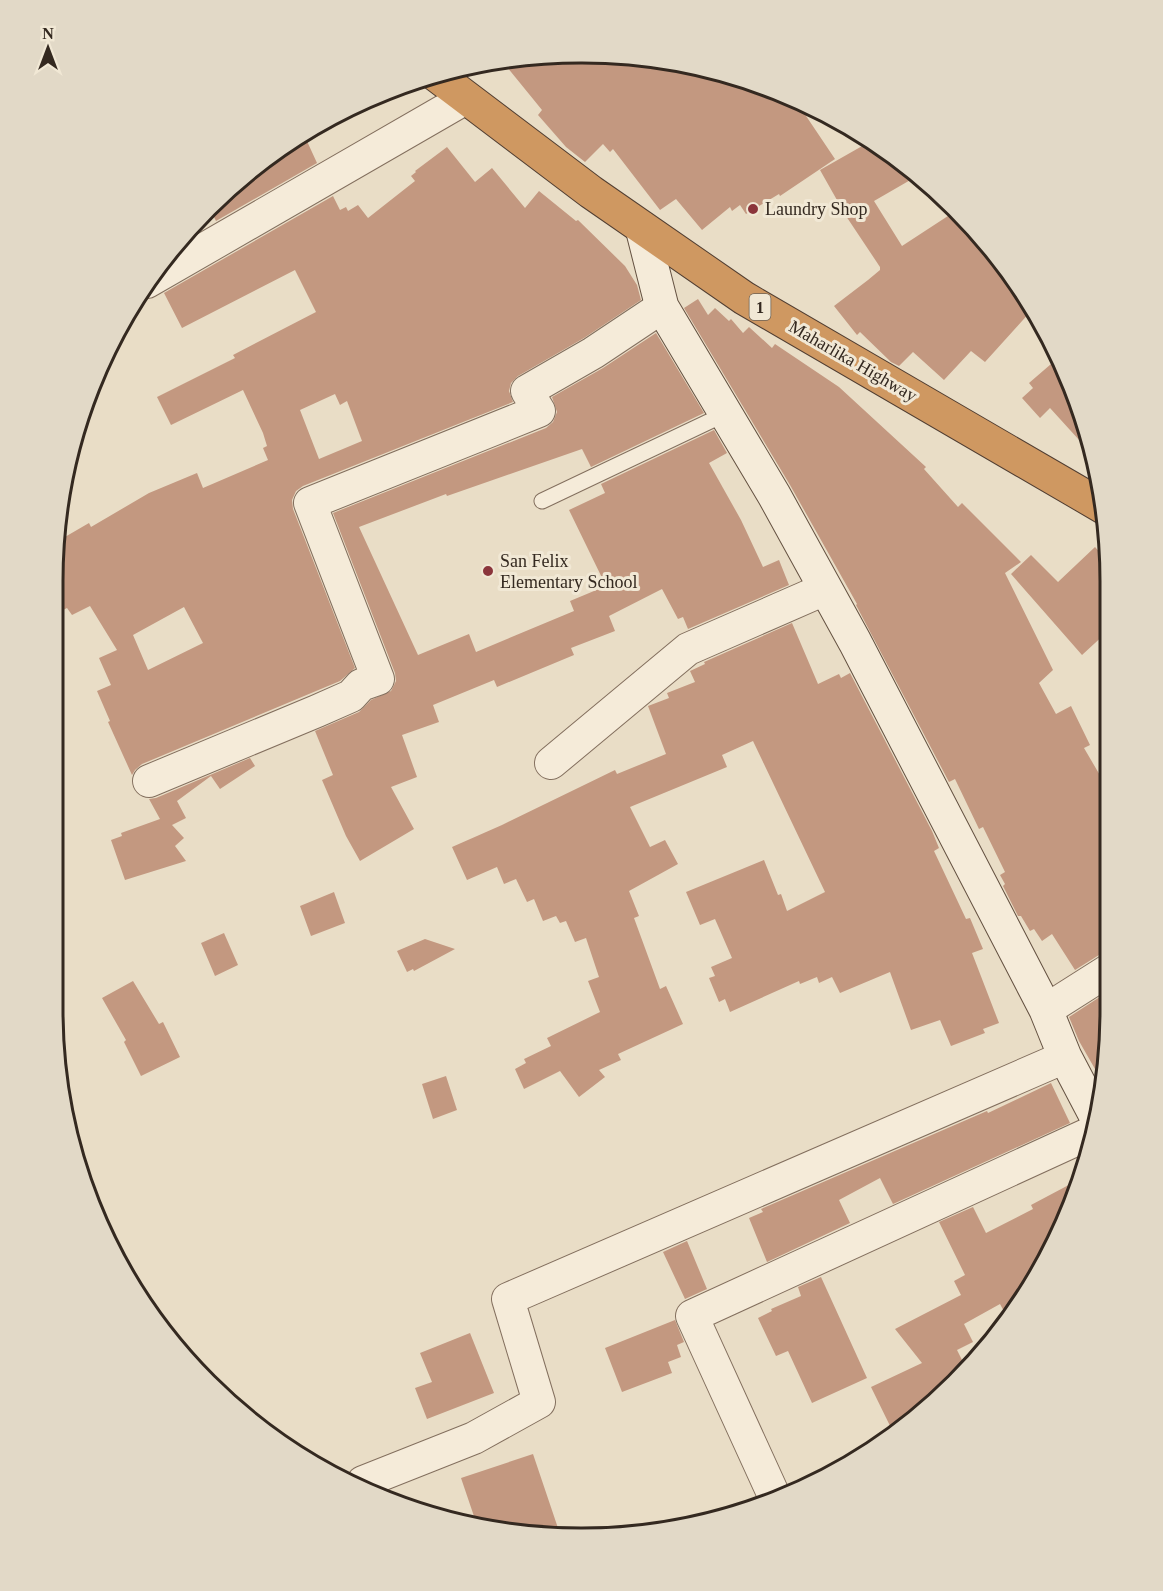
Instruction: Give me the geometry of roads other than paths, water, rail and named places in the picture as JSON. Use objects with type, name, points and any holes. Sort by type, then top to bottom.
[{"type":"highway","name":"Maharlika Highway","points":[[445,82],[591,192],[744,297],[1094,501]]},
{"type":"street","points":[[166,271],[466,98]]},
{"type":"street","points":[[642,228],[662,307],[774,495],[825,589],[1046,1010],[1065,1057],[1091,1106]]},
{"type":"street","points":[[149,781],[351,696],[361,685],[378,679],[310,503],[539,411],[527,391],[593,353],[662,307]]},
{"type":"street","points":[[551,763],[688,650],[825,589]]},
{"type":"street","points":[[1046,1010],[1100,976]]},
{"type":"street","points":[[365,1481],[474,1438],[538,1401],[508,1299],[1065,1057]]},
{"type":"street","points":[[772,1492],[692,1316],[1084,1136]]},
{"type":"lane","points":[[542,501],[725,414]]},
{"type":"place","name":"Laundry Shop","points":[[753,209]]},
{"type":"place","name":"San Felix Elementary School","points":[[488,571]]}]
